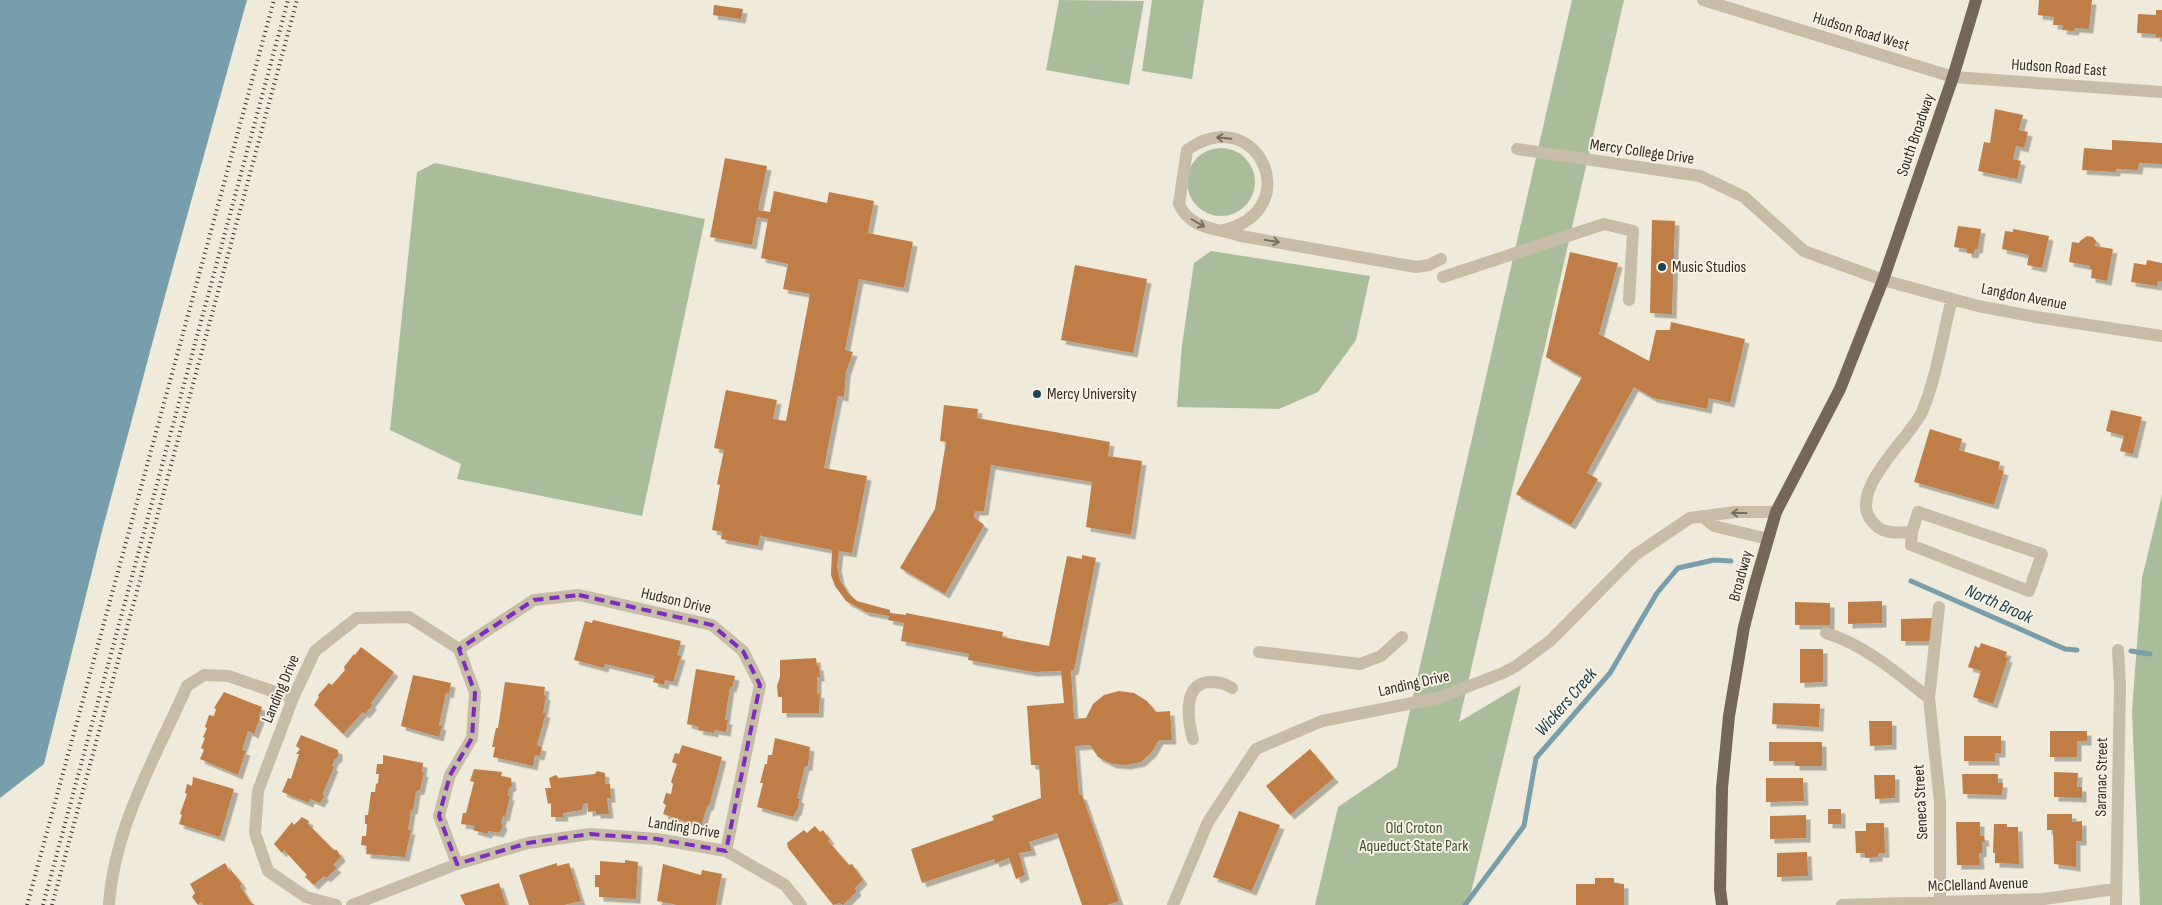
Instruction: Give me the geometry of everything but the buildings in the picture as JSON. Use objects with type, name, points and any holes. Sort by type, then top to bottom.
[{"type":"main road","name":"South Broadway","points":[[1883,280],[1953,77],[1976,0]]},
{"type":"main road","name":"Broadway","points":[[1722,905],[1720,889],[1722,788],[1731,700],[1744,628],[1776,512],[1840,389],[1883,280]]},
{"type":"street","name":"Hudson Road West","points":[[1703,0],[1734,4],[1953,77]]},
{"type":"street","name":"Hudson Road East","points":[[1953,77],[2162,92]]},
{"type":"street","points":[[1224,230],[1240,226],[1262,206],[1267,192],[1267,178],[1263,163],[1255,151],[1243,142],[1229,137],[1214,137],[1200,141],[1187,150],[1179,204],[1193,222],[1208,229],[1224,230],[1241,236],[1416,267],[1429,265],[1441,259]]},
{"type":"street","name":"Mercy College Drive","points":[[1517,149],[1700,176],[1744,197],[1804,251],[1883,280]]},
{"type":"street","points":[[1443,278],[1604,224],[1633,231],[1629,300]]},
{"type":"street","name":"Langdon Avenue","points":[[1883,280],[1952,299],[2036,317],[2162,336]]},
{"type":"street","points":[[1912,532],[1894,534],[1884,532],[1876,527],[1869,518],[1866,507],[1876,476],[1920,416],[1930,392],[1952,299]]},
{"type":"street","name":"Landing Drive","points":[[1173,905],[1208,822],[1256,748],[1322,721],[1438,698],[1508,670],[1550,641],[1635,555],[1690,518],[1735,512],[1776,512]]},
{"type":"street","points":[[1918,512],[2042,554],[2030,591],[1911,545],[1912,532],[1918,512]]},
{"type":"street","points":[[1702,516],[1714,526],[1768,539]]},
{"type":"street","name":"Hudson Drive","points":[[460,648],[534,600],[579,595],[712,625],[743,651],[760,685],[726,852]]},
{"type":"street","name":"Seneca Street","points":[[1939,607],[1929,698],[1940,802],[1940,903]]},
{"type":"street","name":"Landing Drive","points":[[336,905],[306,898],[268,871],[255,832],[258,791],[293,698],[315,651],[358,618],[409,617],[460,648]]},
{"type":"street","points":[[1826,633],[1845,639],[1868,652],[1929,698]]},
{"type":"street","points":[[1259,652],[1360,664],[1381,656],[1402,637]]},
{"type":"street","points":[[457,864],[439,816],[450,775],[472,738],[475,693],[460,648]]},
{"type":"street","name":"Saranac Street","points":[[2116,905],[2120,686],[2118,650]]},
{"type":"street","points":[[110,905],[111,884],[126,822],[187,686],[204,675],[228,676],[293,698]]},
{"type":"street","points":[[1194,740],[1189,708],[1190,697],[1196,688],[1207,682],[1223,682],[1232,688]]},
{"type":"street","name":"Landing Drive","points":[[352,905],[457,864],[528,843],[590,834],[657,839],[726,852],[785,885],[801,905]]},
{"type":"street","name":"McClelland Avenue","points":[[1842,905],[2044,899],[2116,889]]},
{"type":"highlighted area","points":[[579,595],[712,625],[743,651],[760,685],[726,851],[657,839],[590,834],[528,843],[457,864],[439,816],[450,775],[472,738],[475,693],[459,649],[534,600]]},
{"type":"green space","points":[[1059,0],[1144,1],[1129,85],[1046,70]]},
{"type":"green space","points":[[1152,0],[1204,0],[1192,79],[1142,71]]},
{"type":"green space","name":"Old Croton Aqueduct State Park","points":[[1572,0],[1624,0],[1459,722],[1521,685],[1468,905],[1315,905],[1338,807],[1397,767]]},
{"type":"green space","points":[[1221,148],[1234,151],[1245,158],[1252,169],[1255,182],[1252,195],[1245,206],[1234,213],[1221,216],[1208,213],[1197,206],[1190,195],[1187,182],[1190,169],[1197,158],[1208,151]]},
{"type":"green space","points":[[435,163],[705,219],[642,516],[457,479],[461,464],[390,430],[417,172]]},
{"type":"green space","points":[[1211,251],[1370,276],[1356,340],[1318,392],[1279,409],[1177,407],[1182,345],[1194,263]]},
{"type":"green space","points":[[2162,495],[2162,905],[2140,905],[2132,711],[2142,578]]},
{"type":"water","points":[[0,0],[247,0],[101,535],[44,764],[0,798]]},
{"type":"waterway","name":"Wickers Creek","points":[[1465,905],[1524,826],[1536,758],[1610,673],[1657,593],[1678,568],[1714,560],[1731,561]]},
{"type":"waterway","name":"North Brook","points":[[1911,581],[2065,649],[2077,650]]},
{"type":"waterway","name":"North Brook","points":[[2131,651],[2150,654]]},
{"type":"railway","points":[[27,905],[274,0]]},
{"type":"railway","points":[[43,905],[288,0]]},
{"type":"railway","points":[[52,905],[297,0]]},
{"type":"place","name":"Music Studios","points":[[1662,267]]},
{"type":"place","name":"Mercy University","points":[[1037,394]]}]
